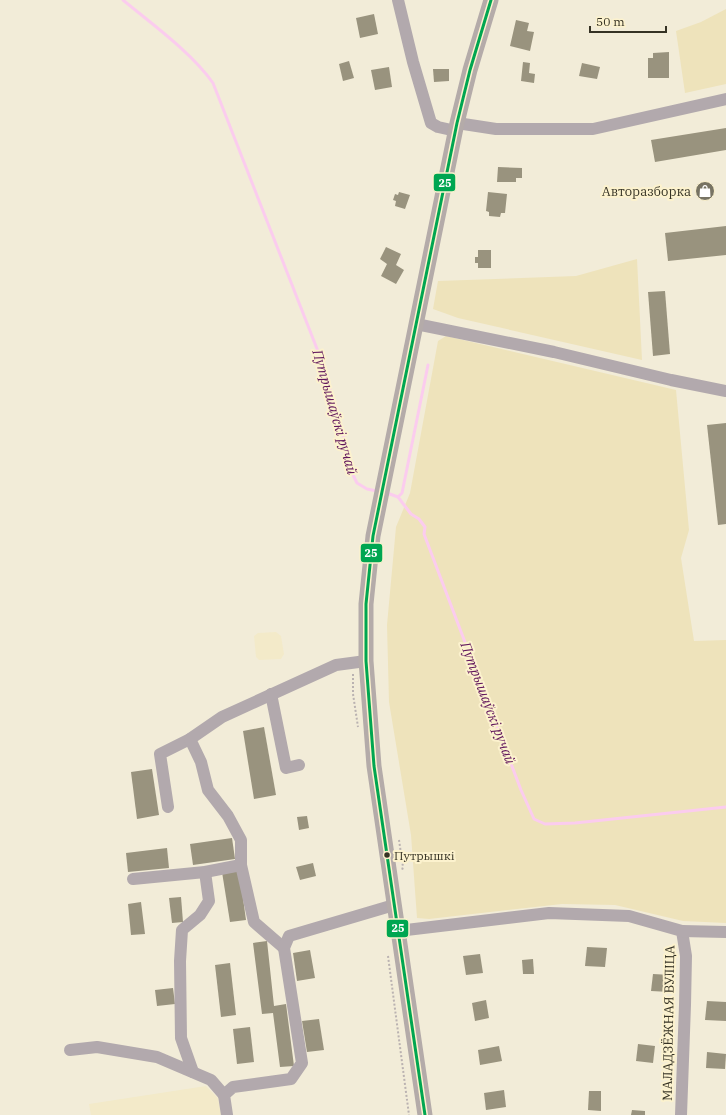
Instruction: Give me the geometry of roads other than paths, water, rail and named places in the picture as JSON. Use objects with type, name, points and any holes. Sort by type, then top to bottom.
[{"type":"main road","points":[[422,1114],[374,766],[366,661],[366,604],[373,536],[378,508],[456,127],[470,70],[491,0]]},
{"type":"street","points":[[398,0],[413,62],[431,123],[438,127],[496,129],[593,129],[726,99]]},
{"type":"street","points":[[416,324],[554,352],[671,380],[726,391]]},
{"type":"street","points":[[168,807],[160,754],[190,739],[222,718],[271,694],[336,665],[366,661]]},
{"type":"street","points":[[271,694],[286,768],[299,765]]},
{"type":"street","points":[[190,739],[202,762],[208,790],[228,816],[242,840],[241,865],[254,922],[284,948]]},
{"type":"street","points":[[133,879],[204,872],[241,865]]},
{"type":"street","points":[[193,1072],[181,1038],[180,961],[182,930],[200,915],[209,901],[204,872]]},
{"type":"street","points":[[224,1095],[232,1087],[291,1078],[302,1063],[284,948],[289,936],[394,904]]},
{"type":"street","name":"МАЛАДЗЁЖНАЯ ВУЛІЦА","points":[[398,932],[549,912],[629,916],[682,931],[686,956],[681,1115]]},
{"type":"street","points":[[682,931],[726,932]]},
{"type":"street","points":[[70,1050],[97,1047],[157,1057],[211,1080],[224,1095],[227,1115]]},
{"type":"waterway","name":"Путрышаўскі ручай","points":[[123,0],[183,50],[213,83],[321,359],[342,428],[351,471],[357,483],[367,489],[377,491]]},
{"type":"waterway","points":[[398,497],[402,493],[428,365]]},
{"type":"waterway","name":"Путрышаўскі ручай","points":[[387,493],[398,497],[411,514],[419,519],[425,527],[424,534],[521,790],[534,819],[545,824],[575,823],[726,807]]},
{"type":"place","name":"Авторазборка","points":[[705,191]]},
{"type":"place","name":"Путрышкі","points":[[387,855]]}]
